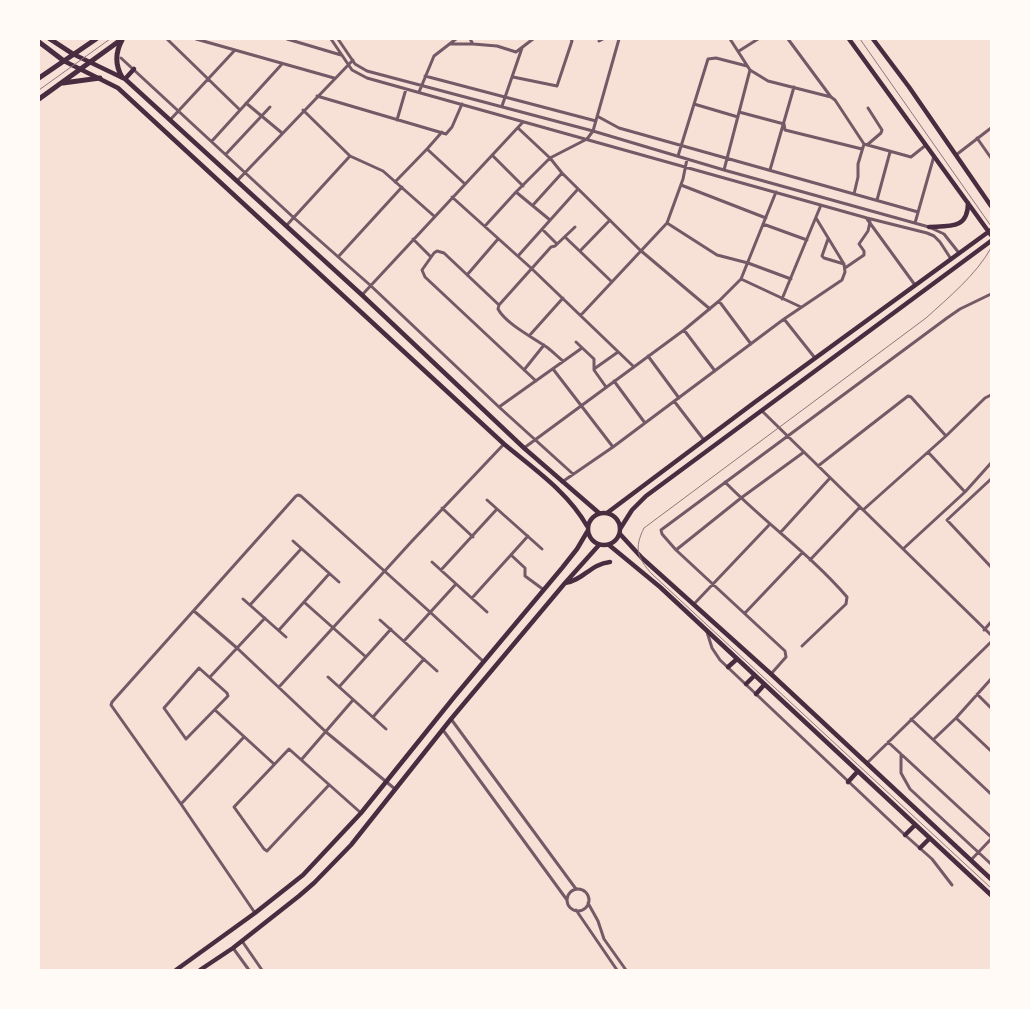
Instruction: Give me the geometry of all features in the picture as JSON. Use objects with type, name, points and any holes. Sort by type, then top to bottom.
[{"type":"main road","points":[[50,39],[73,54],[124,78]]},
{"type":"main road","points":[[39,78],[96,39]]},
{"type":"main road","points":[[39,99],[122,39]]},
{"type":"main road","points":[[122,39],[116,58],[118,68],[124,78],[362,295],[524,448],[599,513]]},
{"type":"main road","points":[[607,513],[915,284],[990,232],[849,39]]},
{"type":"main road","points":[[872,39],[914,94],[991,206]]},
{"type":"main road","points":[[39,42],[64,61],[118,88],[504,444],[564,496],[576,508],[587,526],[592,540],[599,545],[609,545],[614,542],[632,510],[643,499],[991,241]]},
{"type":"main road","points":[[124,78],[134,70]]},
{"type":"main road","points":[[60,84],[100,78]]},
{"type":"main road","points":[[929,226],[952,226],[962,222],[966,216],[968,202]]},
{"type":"main road","points":[[587,526],[591,518],[599,513],[607,513],[617,519],[620,532],[642,558],[771,674],[991,879]]},
{"type":"main road","points":[[176,970],[256,913],[303,875],[361,813],[544,590],[577,549],[588,532]]},
{"type":"main road","points":[[200,970],[233,948],[314,883],[351,844],[442,729],[564,583],[599,545]]},
{"type":"main road","points":[[609,545],[660,587],[991,895]]},
{"type":"main road","points":[[564,583],[578,579],[596,565],[610,562]]},
{"type":"main road","points":[[728,668],[737,659]]},
{"type":"main road","points":[[746,684],[754,676]]},
{"type":"main road","points":[[756,694],[764,685]]},
{"type":"main road","points":[[848,782],[858,771]]},
{"type":"main road","points":[[905,835],[916,825]]},
{"type":"main road","points":[[920,848],[930,838]]},
{"type":"street","points":[[167,39],[240,110]]},
{"type":"street","points":[[196,39],[334,78]]},
{"type":"street","points":[[286,39],[342,55]]},
{"type":"street","points":[[331,39],[348,64],[358,74],[686,168],[927,233],[934,236],[940,242],[951,259]]},
{"type":"street","points":[[338,39],[352,60],[360,68],[368,71],[593,131],[724,170],[929,226],[944,234],[959,254]]},
{"type":"street","points":[[419,92],[434,56],[456,39]]},
{"type":"street","points":[[470,39],[473,44]]},
{"type":"street","points":[[502,106],[524,45],[522,39]]},
{"type":"street","points":[[450,44],[497,46],[516,52],[533,39]]},
{"type":"street","points":[[513,76],[557,86],[572,41],[571,39]]},
{"type":"street","points":[[599,41],[603,39]]},
{"type":"street","points":[[485,226],[550,158],[587,139],[593,131],[619,39]]},
{"type":"street","points":[[730,39],[750,70],[768,81],[831,97]]},
{"type":"street","points":[[739,51],[758,39]]},
{"type":"street","points":[[788,39],[835,100],[865,145],[911,157],[915,156],[927,145]]},
{"type":"street","points":[[170,120],[235,50]]},
{"type":"street","points":[[121,58],[573,474]]},
{"type":"street","points":[[678,156],[708,59],[716,58],[748,66]]},
{"type":"street","points":[[237,181],[352,60]]},
{"type":"street","points":[[212,141],[282,64]]},
{"type":"street","points":[[724,170],[750,70]]},
{"type":"street","points":[[425,76],[596,122]]},
{"type":"street","points":[[770,170],[794,87]]},
{"type":"street","points":[[397,120],[406,89]]},
{"type":"street","points":[[317,96],[446,134],[462,104]]},
{"type":"street","points":[[246,103],[282,133]]},
{"type":"street","points":[[694,104],[738,117]]},
{"type":"street","points":[[226,154],[270,107]]},
{"type":"street","points":[[854,194],[858,178],[857,168],[862,149],[882,130],[868,108]]},
{"type":"street","points":[[303,110],[350,156],[383,171],[434,216]]},
{"type":"street","points":[[739,112],[784,124]]},
{"type":"street","points":[[597,116],[620,128],[918,212]]},
{"type":"street","points":[[362,295],[523,122]]},
{"type":"street","points":[[784,124],[785,130],[862,149]]},
{"type":"street","points":[[518,128],[640,250],[710,308]]},
{"type":"street","points":[[956,155],[991,128]]},
{"type":"street","points":[[395,182],[442,132]]},
{"type":"street","points":[[977,138],[991,158]]},
{"type":"street","points":[[428,148],[465,184]]},
{"type":"street","points":[[877,200],[890,152]]},
{"type":"street","points":[[492,155],[523,186]]},
{"type":"street","points":[[286,226],[350,156]]},
{"type":"street","points":[[915,223],[935,156]]},
{"type":"street","points":[[581,315],[667,223],[681,185],[687,159]]},
{"type":"street","points":[[533,205],[562,173]]},
{"type":"street","points":[[681,185],[766,218]]},
{"type":"street","points":[[338,257],[402,188]]},
{"type":"street","points":[[518,256],[578,189]]},
{"type":"street","points":[[516,192],[550,220]]},
{"type":"street","points":[[524,448],[684,330],[719,301],[741,279],[776,192]]},
{"type":"street","points":[[452,198],[531,268],[633,366]]},
{"type":"street","points":[[782,299],[821,205]]},
{"type":"street","points":[[562,482],[645,423],[784,319],[842,280],[845,272],[844,266],[816,218]]},
{"type":"street","points":[[867,218],[915,284]]},
{"type":"street","points":[[580,251],[610,220]]},
{"type":"street","points":[[844,266],[864,255],[859,244],[868,231],[870,222]]},
{"type":"street","points":[[667,223],[710,252],[748,263],[791,279]]},
{"type":"street","points":[[764,224],[807,240]]},
{"type":"street","points":[[498,305],[551,247],[565,237],[575,226]]},
{"type":"street","points":[[542,229],[557,244]]},
{"type":"street","points":[[565,237],[612,282]]},
{"type":"street","points":[[467,275],[498,239]]},
{"type":"street","points":[[828,239],[822,256],[844,266]]},
{"type":"street","points":[[413,240],[431,257]]},
{"type":"street","points":[[536,381],[425,277],[422,270],[437,251],[444,253],[498,305],[502,316],[544,345],[563,361]]},
{"type":"street","points":[[741,279],[801,308]]},
{"type":"street","points":[[771,674],[786,657],[785,651],[676,550],[662,534],[661,530],[947,318],[960,309],[991,294]]},
{"type":"street","points":[[529,336],[563,298]]},
{"type":"street","points":[[719,301],[751,344]]},
{"type":"street","points":[[784,319],[815,358]]},
{"type":"street","points":[[684,330],[715,371]]},
{"type":"street","points":[[576,342],[594,359],[594,370],[606,387]]},
{"type":"street","points":[[524,370],[544,345]]},
{"type":"street","points":[[499,407],[582,348]]},
{"type":"street","points":[[594,370],[618,352]]},
{"type":"street","points":[[648,356],[678,398]]},
{"type":"street","points":[[553,369],[613,446]]},
{"type":"street","points":[[614,381],[645,423]]},
{"type":"street","points":[[810,560],[861,508],[928,452],[985,398],[991,395]]},
{"type":"street","points":[[818,466],[908,396],[946,436]]},
{"type":"street","points":[[674,401],[704,440]]},
{"type":"street","points":[[762,411],[991,635]]},
{"type":"street","points":[[278,687],[442,508],[504,444]]},
{"type":"street","points":[[676,550],[741,498],[804,452]]},
{"type":"street","points":[[928,452],[965,492]]},
{"type":"street","points":[[902,549],[965,492],[991,463]]},
{"type":"street","points":[[780,533],[830,478]]},
{"type":"street","points":[[991,478],[947,520],[991,567]]},
{"type":"street","points":[[726,482],[741,498],[810,560],[848,599],[846,604],[802,646]]},
{"type":"street","points":[[256,913],[113,710],[112,702],[298,495],[484,662]]},
{"type":"street","points":[[487,500],[542,549]]},
{"type":"street","points":[[442,508],[473,537]]},
{"type":"street","points":[[441,570],[497,510]]},
{"type":"street","points":[[694,604],[770,524]]},
{"type":"street","points":[[472,598],[528,536]]},
{"type":"street","points":[[293,541],[339,582]]},
{"type":"street","points":[[250,605],[301,549]]},
{"type":"street","points":[[745,613],[802,553]]},
{"type":"street","points":[[511,555],[525,568],[525,576],[544,590]]},
{"type":"street","points":[[432,562],[487,612]]},
{"type":"street","points":[[279,630],[329,574]]},
{"type":"street","points":[[404,641],[456,584]]},
{"type":"street","points":[[243,599],[286,636]]},
{"type":"street","points":[[304,602],[366,658]]},
{"type":"street","points":[[194,611],[237,648],[326,732],[395,789]]},
{"type":"street","points":[[210,677],[265,618]]},
{"type":"street","points":[[380,620],[437,671]]},
{"type":"street","points":[[984,630],[991,622]]},
{"type":"street","points":[[339,687],[391,629]]},
{"type":"street","points":[[707,632],[714,652],[728,668],[932,859],[952,885]]},
{"type":"street","points":[[867,763],[991,642]]},
{"type":"street","points":[[373,717],[424,659]]},
{"type":"street","points":[[199,668],[210,677],[228,695],[186,738],[164,708],[199,668]]},
{"type":"street","points":[[328,677],[386,729]]},
{"type":"street","points":[[934,739],[991,679]]},
{"type":"street","points":[[977,694],[991,708]]},
{"type":"street","points":[[302,759],[353,700]]},
{"type":"street","points":[[215,710],[274,764]]},
{"type":"street","points":[[956,718],[991,751]]},
{"type":"street","points":[[451,719],[576,889],[586,893],[588,903],[598,921],[604,939],[626,970]]},
{"type":"street","points":[[911,719],[991,794]]},
{"type":"street","points":[[442,729],[567,900],[570,907],[576,910],[617,970]]},
{"type":"street","points":[[181,804],[244,737]]},
{"type":"street","points":[[888,742],[991,838],[971,860]]},
{"type":"street","points":[[330,785],[266,850],[234,806],[289,749],[302,759],[361,813]]},
{"type":"street","points":[[901,754],[901,773],[910,789],[991,864]]},
{"type":"street","points":[[567,900],[569,893],[576,889]]},
{"type":"street","points":[[576,910],[583,909],[588,903]]},
{"type":"street","points":[[242,941],[262,970]]},
{"type":"street","points":[[233,948],[249,970]]},
{"type":"tram line","points":[[39,90],[110,39]]},
{"type":"tram line","points":[[860,39],[991,226]]},
{"type":"tram line","points":[[991,248],[970,276],[926,318],[644,528],[638,547],[640,558],[652,574],[991,888]]}]
